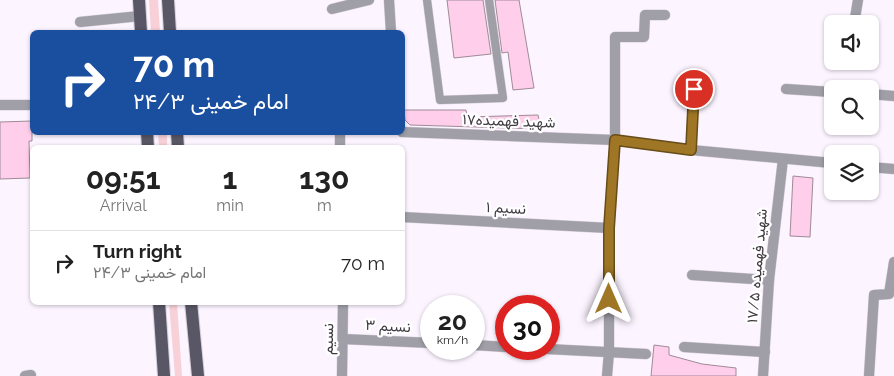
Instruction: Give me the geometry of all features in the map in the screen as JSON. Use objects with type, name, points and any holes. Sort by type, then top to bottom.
[{"type":"main road","points":[[139,0],[141,30]]},
{"type":"main road","points":[[168,0],[170,30]]},
{"type":"main road","points":[[158,305],[164,376]]},
{"type":"main road","points":[[191,305],[198,376]]},
{"type":"street","points":[[332,9],[369,0]]},
{"type":"street","points":[[389,0],[391,30]]},
{"type":"street","points":[[856,15],[858,0]]},
{"type":"street","points":[[608,376],[609,228],[615,140],[615,37],[644,37],[645,15],[666,15]]},
{"type":"street","points":[[80,22],[140,16]]},
{"type":"street","points":[[691,150],[694,89]]},
{"type":"street","points":[[786,89],[824,91]]},
{"type":"street","points":[[879,95],[894,96]]},
{"type":"street","points":[[0,105],[30,105]]},
{"type":"street","name":"شهید فهمیده۱۷","points":[[405,132],[615,140],[691,150],[824,163]]},
{"type":"street","name":"شهید فهمیده ۱۷/۵","points":[[763,376],[769,280],[783,159]]},
{"type":"street","points":[[879,168],[894,169]]},
{"type":"street","name":"نسیم ۱","points":[[405,217],[609,228]]},
{"type":"street","points":[[869,376],[874,295],[889,294],[894,262]]},
{"type":"street","points":[[692,275],[769,280]]},
{"type":"street","name":"نسیم","points":[[342,376],[343,305]]},
{"type":"street","name":"نسیم ۳","points":[[343,339],[420,342]]},
{"type":"street","points":[[684,347],[765,352]]},
{"type":"street","points":[[560,350],[646,354]]},
{"type":"lane","points":[[427,0],[440,100],[503,98],[488,0]]},
{"type":"shaded area","points":[[149,0],[158,0],[160,30],[151,30]]},
{"type":"shaded area","points":[[158,135],[167,135],[167,145],[159,145]]},
{"type":"shaded area","points":[[169,305],[177,305],[182,376],[175,376]]},
{"type":"building","points":[[447,0],[483,0],[491,54],[454,58]]},
{"type":"building","points":[[495,0],[519,0],[534,88],[513,90],[508,52],[502,53]]},
{"type":"building","points":[[405,110],[466,110],[467,117],[538,115],[541,129],[410,125],[405,120]]},
{"type":"building","points":[[30,121],[32,141],[29,141],[30,178],[0,179],[0,122]]},
{"type":"building","points":[[793,176],[813,178],[810,237],[790,236]]},
{"type":"building","points":[[654,345],[669,347],[669,355],[702,364],[736,368],[736,376],[651,376]]},
{"type":"route","points":[[609,299],[609,228],[615,140],[691,150],[694,89]]}]
